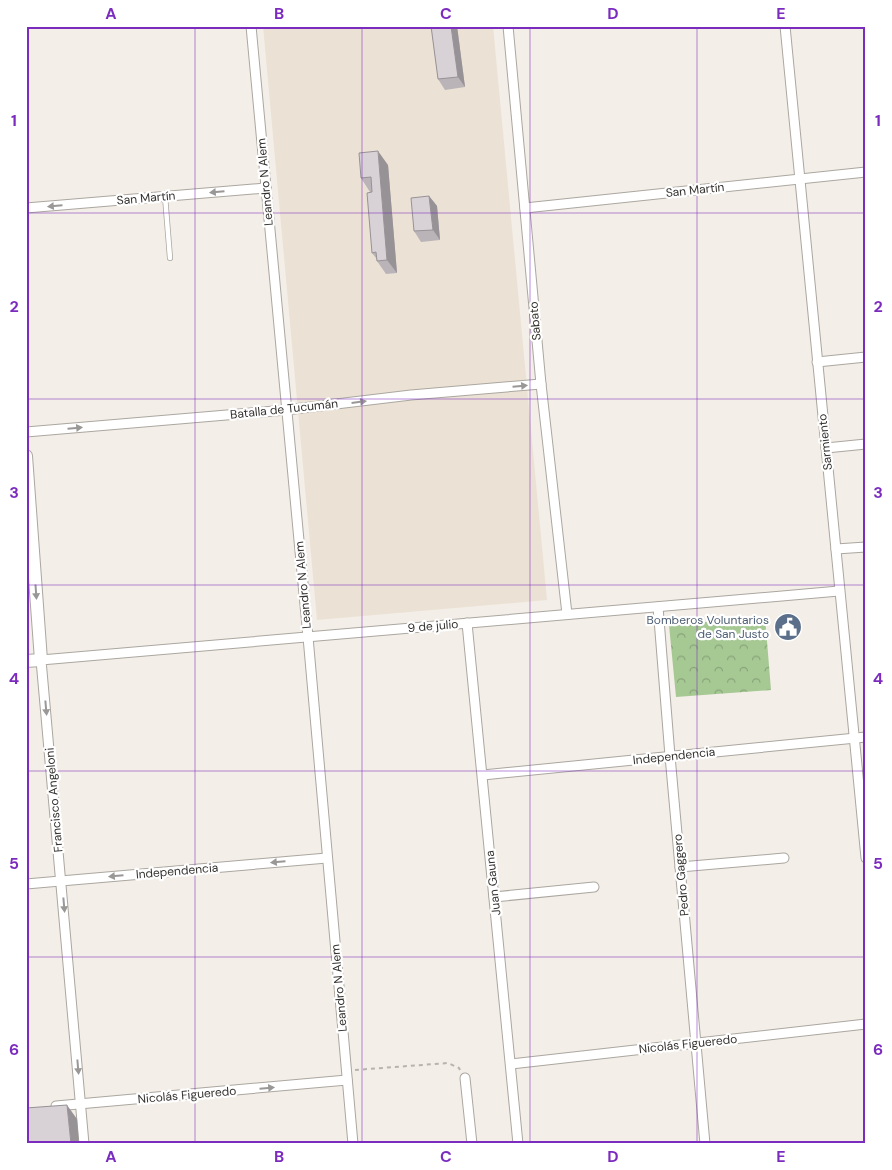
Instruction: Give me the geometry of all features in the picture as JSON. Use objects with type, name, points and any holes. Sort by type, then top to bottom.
[{"type":"main road","name":"Francisco Angeloni","points":[[26,456],[42,660]]},
{"type":"main road","name":"9 de julio","points":[[26,661],[42,660]]},
{"type":"street","name":"Leandro N Alem","points":[[251,26],[353,1144]]},
{"type":"street","name":"Sabato","points":[[508,26],[541,384],[567,614]]},
{"type":"street","name":"Sarmiento","points":[[785,26],[866,858]]},
{"type":"street","name":"San Martín","points":[[525,208],[866,172]]},
{"type":"street","name":"San Martín","points":[[26,208],[266,188]]},
{"type":"street","points":[[817,362],[866,357]]},
{"type":"street","name":"Batalla de Tucumán","points":[[26,432],[286,410],[410,395],[541,384]]},
{"type":"street","points":[[826,448],[866,444]]},
{"type":"street","points":[[836,550],[866,546]]},
{"type":"street","name":"9 de julio","points":[[42,660],[839,591]]},
{"type":"street","name":"Pedro Gaggero","points":[[658,607],[705,1144]]},
{"type":"street","name":"Juan Gauna","points":[[468,623],[518,1144]]},
{"type":"street","name":"Francisco Angeloni","points":[[42,660],[84,1144]]},
{"type":"street","name":"Independencia","points":[[483,775],[866,737]]},
{"type":"street","name":"Independencia","points":[[26,884],[327,858]]},
{"type":"street","points":[[680,867],[784,858]]},
{"type":"street","points":[[494,897],[594,887]]},
{"type":"street","name":"Nicolás Figueredo","points":[[510,1064],[866,1024]]},
{"type":"street","name":"Nicolás Figueredo","points":[[44,1108],[347,1076]]},
{"type":"street","points":[[466,1078],[472,1144]]},
{"type":"lane","points":[[166,196],[170,258]]},
{"type":"path","points":[[347,1076],[448,1063],[459,1068],[466,1078]]},
{"type":"shaded area","points":[[263,26],[493,26],[547,600],[317,620]]},
{"type":"green space","points":[[765,617],[771,690],[676,697],[669,625]]},
{"type":"building","points":[[431,26],[451,26],[458,77],[438,79]]},
{"type":"building","points":[[378,151],[387,260],[377,261],[376,252],[372,253],[367,193],[372,192],[371,177],[361,178],[359,153]]},
{"type":"building","points":[[429,196],[433,230],[414,231],[411,198]]},
{"type":"building","points":[[67,1105],[71,1144],[26,1144],[26,1108]]},
{"type":"place","name":"Bomberos Voluntarios de San Justo","points":[[788,627]]}]
